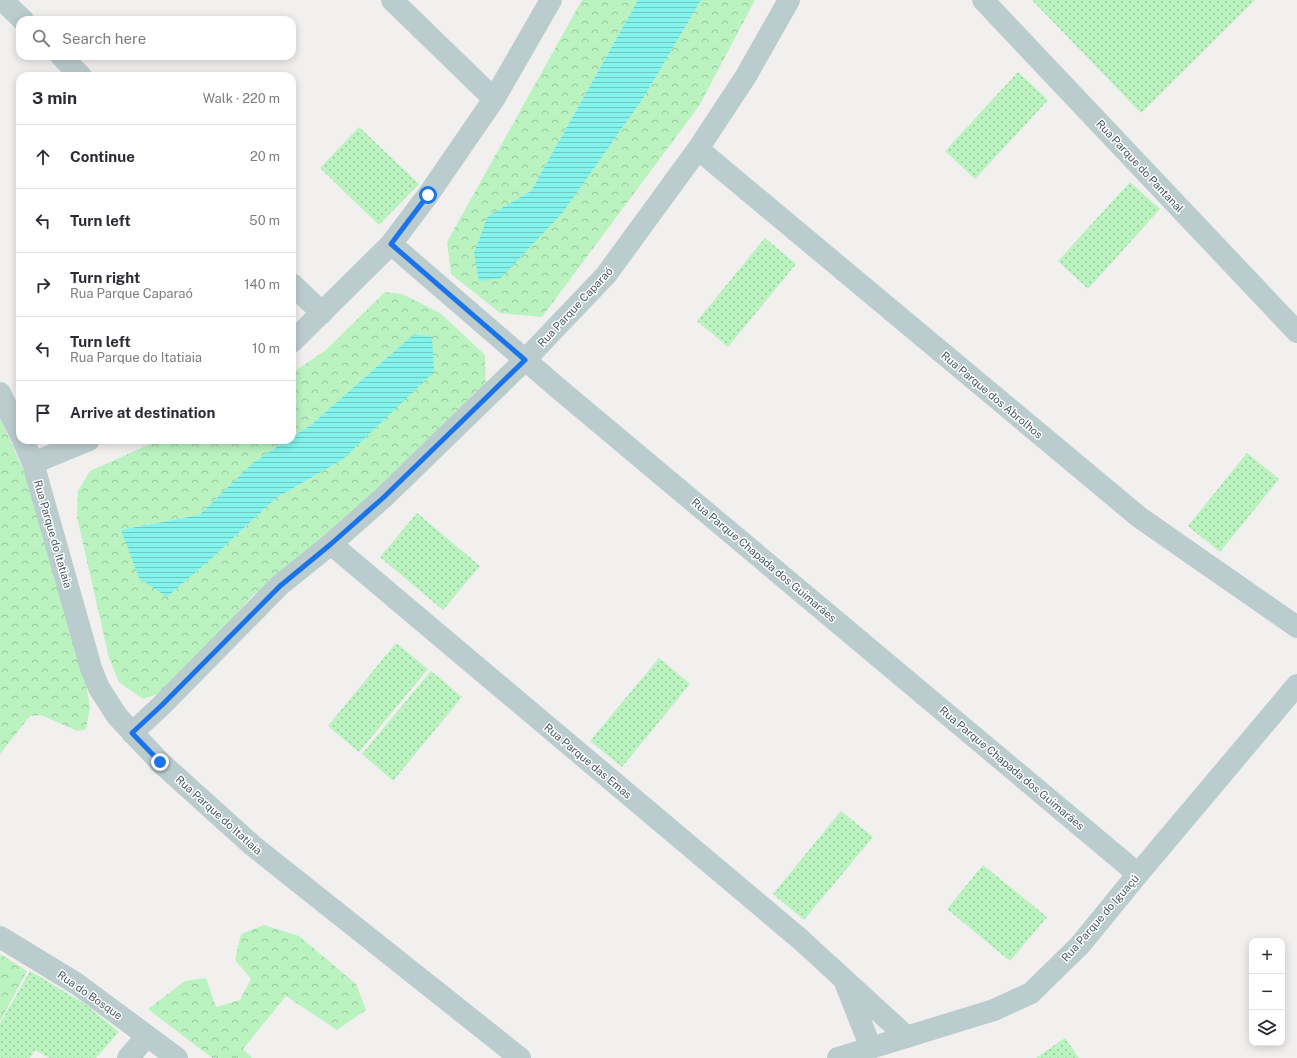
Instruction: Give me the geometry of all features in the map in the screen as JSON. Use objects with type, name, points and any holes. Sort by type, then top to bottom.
[{"type":"street","points":[[2,0],[19,16]]},
{"type":"street","points":[[392,0],[494,99]]},
{"type":"street","points":[[296,338],[391,244],[428,195],[494,99],[551,0]]},
{"type":"street","name":"Rua Parque Caparaó","points":[[132,733],[162,705],[280,586],[331,544],[384,497],[525,360],[606,275],[698,149],[746,76],[789,0]]},
{"type":"street","name":"Rua Parque do Pantanal","points":[[983,0],[1297,332]]},
{"type":"street","points":[[65,60],[77,72]]},
{"type":"street","name":"Rua Parque dos Abrolhos","points":[[698,149],[1139,517],[1297,627]]},
{"type":"street","name":"Rua Parque Chapada dos Guimarães","points":[[391,244],[525,360],[1138,874]]},
{"type":"street","points":[[296,288],[322,313]]},
{"type":"street","points":[[0,393],[16,426]]},
{"type":"street","name":"Rua Parque do Itatiaia","points":[[25,444],[33,463],[91,668],[100,688],[117,716],[160,762],[252,845],[520,1058]]},
{"type":"street","points":[[33,463],[79,444]]},
{"type":"street","name":"Rua Parque das Emas","points":[[331,544],[794,934],[907,1037]]},
{"type":"street","name":"Rua Parque do Iguaçú","points":[[838,1058],[994,1010],[1032,993],[1080,945],[1297,685]]},
{"type":"street","name":"Rua do Bosque","points":[[0,937],[77,984],[147,1036],[167,1055]]},
{"type":"street","name":"Rua Parque das Emas","points":[[844,980],[871,1048]]},
{"type":"street","points":[[128,1058],[147,1036]]},
{"type":"green space","points":[[582,0],[638,0],[531,191],[488,216],[564,211],[644,97],[701,0],[755,0],[699,106],[542,317],[500,313],[451,274],[447,242]]},
{"type":"green space","points":[[1032,0],[1255,0],[1141,113]]},
{"type":"green space","points":[[1018,72],[1048,100],[975,179],[945,151]]},
{"type":"green space","points":[[359,127],[419,184],[379,225],[320,168]]},
{"type":"green space","points":[[1130,182],[1160,209],[1088,289],[1058,261]]},
{"type":"green space","points":[[765,238],[796,264],[728,347],[697,321]]},
{"type":"green space","points":[[385,292],[402,294],[440,313],[485,355],[486,390],[344,522],[252,596],[169,690],[143,699],[119,682],[109,658],[77,517],[78,491],[90,471],[150,444],[281,444],[254,462],[199,515],[121,530],[167,597],[210,560],[276,498],[342,460],[311,425],[296,434],[296,370],[326,350]]},
{"type":"green space","points":[[0,418],[27,478],[79,643],[90,707],[86,729],[77,731],[41,715],[30,716],[0,754]]},
{"type":"green space","points":[[1247,453],[1279,479],[1220,552],[1188,526]]},
{"type":"green space","points":[[417,513],[480,566],[443,610],[380,557]]},
{"type":"green space","points":[[396,643],[428,669],[359,752],[328,726]]},
{"type":"green space","points":[[659,658],[690,684],[622,767],[590,741]]},
{"type":"green space","points":[[431,671],[462,697],[393,781],[362,754]]},
{"type":"green space","points":[[841,811],[873,837],[804,920],[773,894]]},
{"type":"green space","points":[[983,865],[1047,917],[1010,961],[947,909]]},
{"type":"green space","points":[[264,925],[299,936],[356,984],[366,1010],[337,1030],[286,996],[243,1049],[252,1058],[212,1058],[148,1009],[185,981],[206,978],[216,1007],[240,1000],[251,979],[235,960],[241,934]]},
{"type":"green space","points":[[0,954],[27,971],[0,1022]]},
{"type":"green space","points":[[30,971],[85,1004],[119,1032],[96,1058],[49,1058],[35,1050],[30,1058],[0,1058],[0,1024]]},
{"type":"green space","points":[[1065,1038],[1079,1058],[1036,1058]]},
{"type":"water","points":[[638,0],[701,0],[644,97],[564,211],[501,278],[479,281],[474,253],[488,216],[531,191]]},
{"type":"water","points":[[414,334],[432,337],[434,372],[342,460],[276,498],[210,560],[167,597],[139,578],[121,530],[199,515],[254,462],[281,444],[296,444],[296,434],[311,425]]},
{"type":"route","points":[[160,762],[132,733],[162,705],[234,630],[280,586],[331,544],[384,497],[525,360],[391,244],[428,195]]}]
